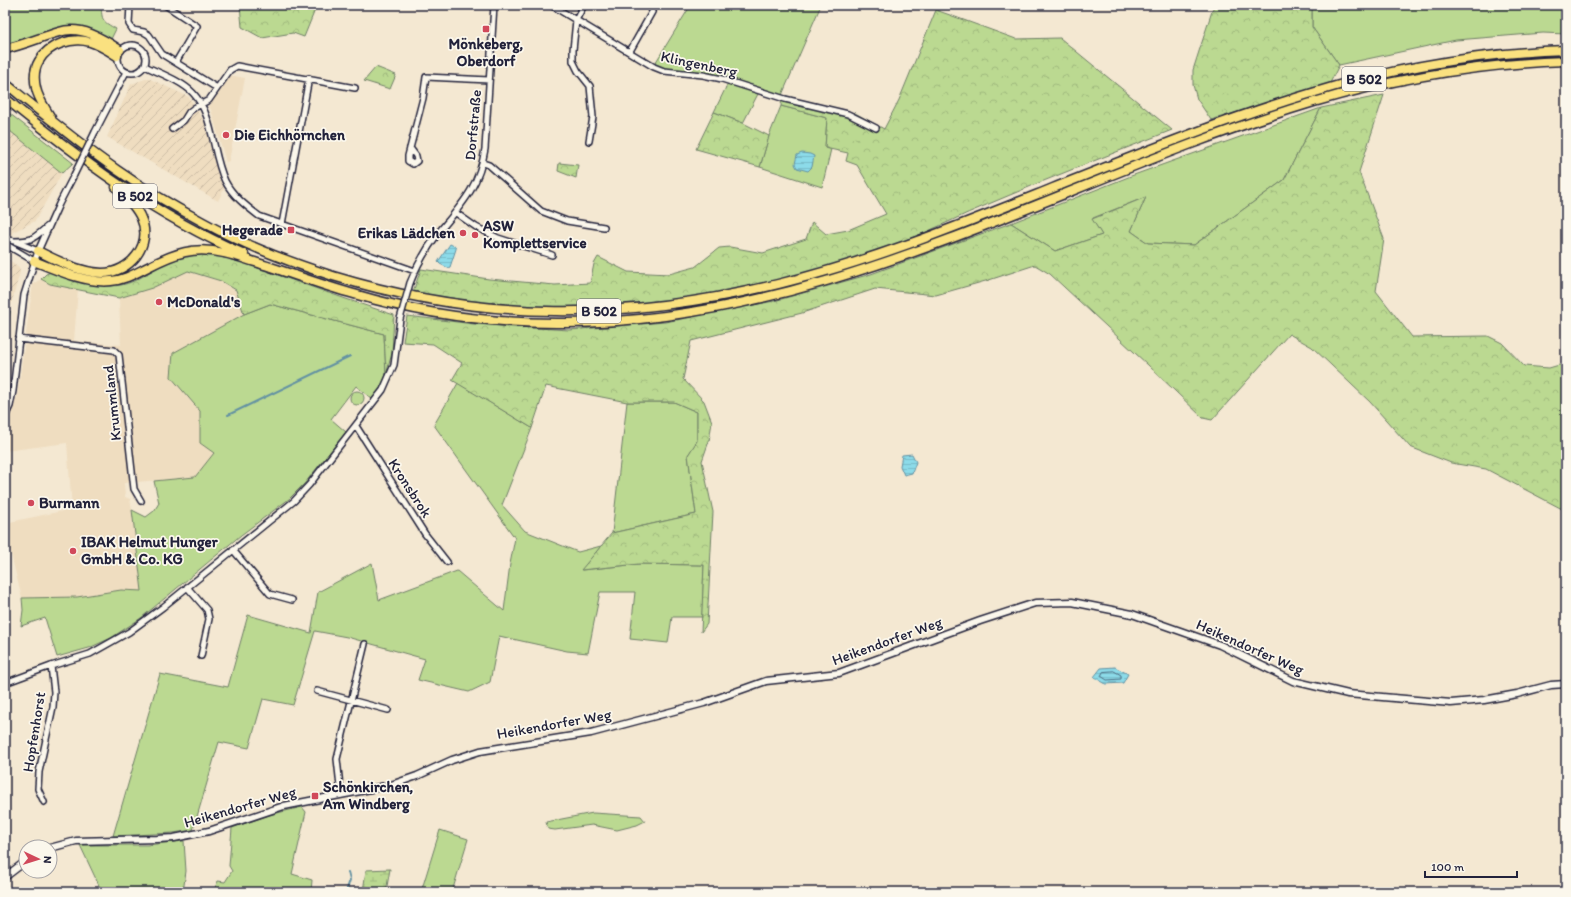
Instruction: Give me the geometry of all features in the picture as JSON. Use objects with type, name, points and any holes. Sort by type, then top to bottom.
[{"type":"highway","points":[[5,49],[61,31],[78,30],[91,33],[105,40],[119,53]]},
{"type":"highway","points":[[56,125],[41,102],[36,90],[34,75],[39,61],[51,48],[65,42],[79,40],[90,42],[119,53]]},
{"type":"highway","name":"B 502","points":[[5,83],[56,125],[114,168],[150,191],[220,231],[288,260],[360,284],[416,297],[495,308],[564,312],[626,309],[691,302],[748,291],[813,274],[942,232],[1169,142],[1301,96],[1399,70],[1470,58],[1566,50]]},
{"type":"highway","name":"B 502","points":[[5,98],[109,179],[148,204],[200,233],[280,269],[357,295],[416,309],[459,316],[506,321],[565,323],[649,319],[720,308],[815,285],[864,270],[973,231],[1172,152],[1309,104],[1374,87],[1470,68],[1505,64],[1566,61]]},
{"type":"highway","points":[[38,251],[68,265],[88,271],[102,273],[112,272],[124,268],[136,259],[142,246],[145,234],[141,218],[132,204],[109,179]]},
{"type":"highway","points":[[34,261],[80,277],[102,281],[112,281],[128,277],[166,257],[182,252],[198,250],[225,253],[280,269]]},
{"type":"street","points":[[130,5],[129,24],[133,30],[144,32],[149,35],[162,54],[217,88]]},
{"type":"street","points":[[165,5],[197,26],[176,62]]},
{"type":"street","name":"Dorfstraße","points":[[5,684],[51,666],[90,654],[110,644],[154,614],[294,501],[309,485],[369,410],[383,390],[394,365],[400,319],[415,270],[439,232],[474,187],[483,163],[494,5]]},
{"type":"street","name":"Klingenberg","points":[[552,5],[630,51],[654,67],[664,71],[703,75],[722,79],[785,99],[848,114],[876,128]]},
{"type":"street","points":[[584,5],[576,20],[572,50],[573,62],[590,86],[593,117],[589,141]]},
{"type":"street","points":[[630,51],[652,12]]},
{"type":"street","points":[[133,44],[140,47],[145,52],[145,66],[137,73],[126,72],[119,66],[119,53],[126,45],[133,44]]},
{"type":"street","points":[[145,66],[193,92],[209,122],[217,160],[226,182],[240,201],[259,216],[415,270]]},
{"type":"street","points":[[172,129],[184,120],[189,112],[209,100],[230,70],[237,66],[309,78],[354,88]]},
{"type":"street","points":[[5,417],[14,391],[23,299],[34,261],[49,225],[126,72]]},
{"type":"street","points":[[410,148],[423,98],[426,77],[489,80]]},
{"type":"street","points":[[282,224],[309,78]]},
{"type":"street","points":[[483,163],[489,165],[541,211],[567,221],[604,227]]},
{"type":"street","points":[[456,212],[476,227],[498,238],[552,255]]},
{"type":"street","points":[[14,241],[27,241],[35,237],[49,225]]},
{"type":"street","points":[[5,239],[38,251]]},
{"type":"street","points":[[5,244],[34,261]]},
{"type":"street","name":"Krummland","points":[[18,339],[114,350],[119,355],[134,489],[141,501]]},
{"type":"street","name":"Kronsbrok","points":[[356,426],[425,534],[446,562]]},
{"type":"street","points":[[233,550],[270,594],[292,600]]},
{"type":"street","points":[[187,587],[209,614],[201,656]]},
{"type":"street","name":"Heikendorfer Weg","points":[[58,846],[76,841],[158,839],[209,831],[284,806],[398,783],[480,750],[590,733],[704,703],[766,681],[839,674],[1023,606],[1048,602],[1072,602],[1132,614],[1220,645],[1293,681],[1348,694],[1451,703],[1484,700],[1517,694],[1551,685],[1566,684]]},
{"type":"street","points":[[341,795],[337,759],[366,644]]},
{"type":"street","name":"Hopfenhorst","points":[[44,802],[38,789],[42,752],[53,708],[54,686],[51,666]]},
{"type":"street","points":[[316,691],[388,710]]},
{"type":"street","points":[[5,877],[18,867]]},
{"type":"shaded area","name":"Die Eichhörnchen","points":[[229,75],[245,78],[229,161],[226,162],[209,106]]},
{"type":"shaded area","points":[[148,78],[189,97],[205,123],[214,161],[225,187],[218,201],[107,137],[131,84]]},
{"type":"shaded area","points":[[5,127],[62,173],[35,221],[13,232],[5,250]]},
{"type":"shaded area","points":[[5,257],[19,267],[20,272],[5,327]]},
{"type":"shaded area","points":[[187,271],[221,281],[236,291],[244,314],[173,353],[171,377],[200,411],[200,443],[214,453],[196,477],[124,483],[125,497],[130,499],[132,510],[142,591],[121,590],[77,597],[22,598],[5,530],[5,523],[72,509],[67,443],[5,451],[5,424],[17,397],[33,284],[41,279],[50,284],[78,289],[74,341],[121,345],[119,298],[152,288]]},
{"type":"green space","points":[[5,5],[101,5],[102,18],[105,22],[116,29],[110,41],[88,30],[5,46]]},
{"type":"green space","points":[[240,5],[317,5],[304,37],[293,33],[262,38],[242,27]]},
{"type":"green space","points":[[685,5],[821,5],[782,95],[722,77],[668,69],[654,65],[689,8]]},
{"type":"green space","points":[[1214,5],[1312,5],[1312,27],[1339,65],[1329,85],[1211,120],[1197,99],[1193,85],[1193,70]]},
{"type":"green space","points":[[1312,5],[1566,5],[1566,34],[1543,33],[1456,40],[1339,65],[1312,27]]},
{"type":"green space","points":[[936,10],[1016,39],[1060,38],[1172,130],[1014,193],[900,243],[817,270],[775,281],[690,298],[603,307],[541,308],[468,301],[413,292],[421,269],[489,279],[555,285],[590,283],[594,264],[598,257],[628,272],[669,274],[695,267],[719,248],[730,247],[763,253],[806,239],[812,222],[826,234],[848,230],[886,214],[857,165],[846,161],[848,153],[825,148],[827,118],[781,106],[782,95],[855,113],[884,129],[899,100]]},
{"type":"green space","points":[[376,67],[396,75],[390,89],[364,81]]},
{"type":"green space","points":[[728,83],[759,92],[743,123],[714,112]]},
{"type":"green space","points":[[1384,95],[1359,172],[1384,239],[1376,291],[1412,337],[1488,336],[1502,343],[1524,366],[1549,368],[1566,363],[1566,511],[1486,469],[1451,463],[1410,447],[1370,402],[1312,347],[1289,334],[1212,420],[1203,418],[1050,274],[1035,265],[936,295],[875,289],[802,313],[691,341],[683,379],[704,401],[712,422],[709,441],[702,461],[713,512],[707,624],[701,632],[704,565],[639,564],[581,570],[612,533],[696,514],[688,455],[697,441],[697,412],[674,402],[627,402],[546,386],[532,428],[452,380],[462,363],[433,344],[403,342],[407,316],[474,324],[569,330],[665,322],[774,301],[871,274],[1011,223],[1055,251],[1102,235],[1092,219],[1146,197],[1131,231],[1148,243],[1194,245],[1284,180],[1321,108]]},
{"type":"green space","points":[[781,106],[827,118],[825,148],[831,149],[822,187],[760,167],[769,136]]},
{"type":"green space","points":[[1321,108],[1284,180],[1194,245],[1148,243],[1131,231],[1146,197],[1093,218],[1102,235],[1055,251],[1011,223],[1131,176]]},
{"type":"green space","points":[[5,110],[73,163],[62,173],[5,127]]},
{"type":"green space","points":[[714,112],[743,123],[769,136],[760,167],[696,149]]},
{"type":"green space","points":[[559,163],[578,165],[576,178],[558,171]]},
{"type":"green space","points":[[203,253],[224,256],[394,315],[392,353],[386,375],[384,334],[270,304],[244,314],[236,290],[221,281],[188,271],[152,288],[119,298],[50,284],[41,279],[46,274],[51,272],[76,280],[103,286],[121,285],[134,281],[174,258]]},
{"type":"green space","points":[[270,304],[384,334],[386,375],[379,391],[372,399],[356,386],[331,419],[346,432],[305,483],[289,499],[241,535],[141,618],[111,638],[89,648],[57,657],[45,618],[21,626],[23,610],[22,598],[77,597],[121,590],[142,591],[132,510],[146,517],[154,511],[159,503],[154,481],[195,477],[214,453],[200,443],[200,411],[171,377],[173,353],[244,314]]},
{"type":"green space","points":[[10,311],[7,347],[5,348],[5,327]]},
{"type":"green space","points":[[458,383],[532,428],[502,505],[525,531],[578,552],[601,546],[582,570],[639,564],[704,565],[702,617],[672,617],[668,643],[630,639],[635,592],[600,592],[588,653],[567,651],[499,636],[490,682],[469,692],[418,680],[425,659],[347,637],[315,631],[293,705],[263,699],[249,748],[219,742],[193,830],[173,833],[113,836],[160,674],[228,687],[248,615],[311,633],[318,592],[372,563],[379,600],[457,571],[504,611],[515,538],[434,425]]},
{"type":"green space","points":[[357,391],[362,393],[364,398],[362,403],[357,405],[352,403],[350,398],[352,393]]},
{"type":"green space","points":[[627,402],[674,402],[697,412],[697,442],[688,455],[696,514],[612,533]]},
{"type":"green space","points":[[302,807],[306,812],[292,874],[312,880],[311,892],[213,892],[218,881],[225,882],[232,871],[229,866],[232,828],[269,815]]},
{"type":"green space","points":[[593,813],[641,816],[645,821],[637,825],[617,830],[592,825],[555,830],[548,829],[546,822]]},
{"type":"green space","points":[[440,830],[468,839],[452,892],[421,892]]},
{"type":"green space","points":[[184,841],[186,871],[183,892],[102,892],[80,845],[147,845]]},
{"type":"green space","points":[[390,869],[386,892],[363,892],[366,870]]},
{"type":"water","points":[[802,153],[814,156],[812,167],[808,171],[797,168],[795,164],[797,155]]},
{"type":"water","points":[[450,244],[456,247],[456,249],[450,267],[448,268],[438,262]]},
{"type":"water","points":[[912,454],[916,462],[912,473],[904,475],[900,466],[902,455]]},
{"type":"water","points":[[1115,667],[1128,674],[1123,683],[1106,684],[1094,677],[1101,668]]},
{"type":"waterway","points":[[228,415],[350,356]]},
{"type":"waterway","points":[[346,892],[350,880],[348,872]]},
{"type":"place","name":"Mönkeberg, Oberdorf","points":[[486,29]]},
{"type":"place","name":"Die Eichhörnchen","points":[[226,135]]},
{"type":"place","name":"Hegerade","points":[[291,230]]},
{"type":"place","name":"Erikas Lädchen","points":[[463,233]]},
{"type":"place","name":"ASW Komplettservice","points":[[475,235]]},
{"type":"place","name":"McDonald's","points":[[159,302]]},
{"type":"place","name":"Burmann","points":[[31,503]]},
{"type":"place","name":"IBAK Helmut Hunger GmbH & Co. KG","points":[[73,551]]},
{"type":"place","name":"Schönkirchen, Am Windberg","points":[[315,796]]}]
